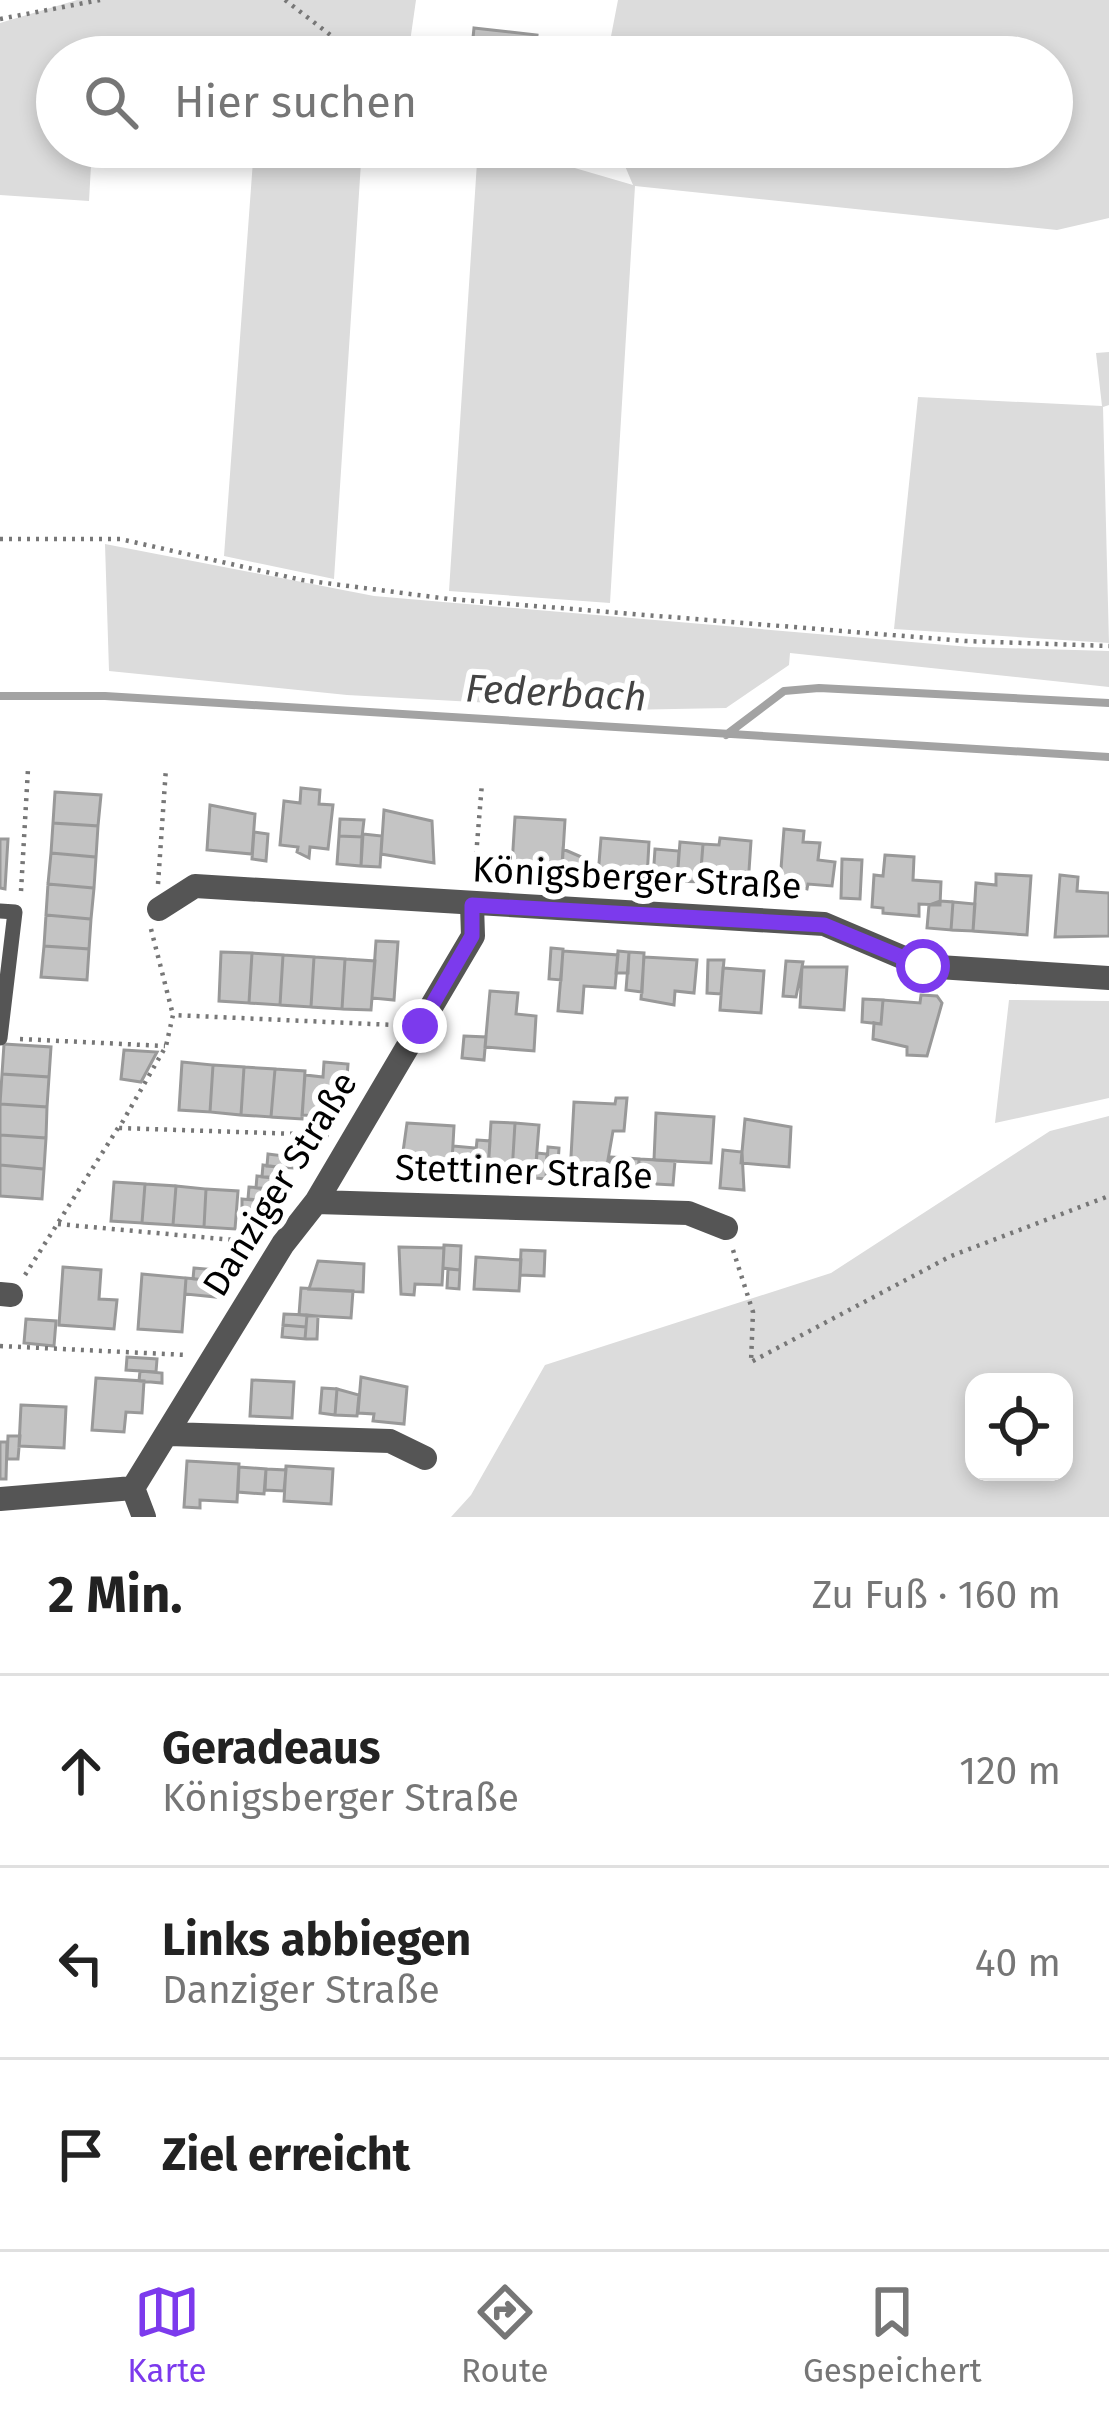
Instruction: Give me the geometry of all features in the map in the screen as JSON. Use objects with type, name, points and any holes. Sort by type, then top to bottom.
[{"type":"street","name":"Königsberger Straße","points":[[159,909],[195,886],[824,925],[923,966],[1109,978]]},
{"type":"street","name":"Danziger Straße","points":[[133,1488],[283,1244],[316,1202],[420,1026],[472,936],[472,905]]},
{"type":"street","name":"Stettiner Straße","points":[[316,1202],[688,1214],[726,1228]]},
{"type":"street","points":[[170,1434],[390,1441],[425,1458]]},
{"type":"street","points":[[0,1498],[133,1488],[144,1517]]},
{"type":"lane","points":[[1,1038],[8,912]]},
{"type":"path","points":[[0,19],[100,0]]},
{"type":"path","points":[[285,0],[332,36]]},
{"type":"path","points":[[0,539],[120,539],[302,580],[449,599],[965,641],[1109,646]]},
{"type":"path","points":[[8,912],[21,907],[28,769]]},
{"type":"path","points":[[472,905],[482,783]]},
{"type":"path","points":[[5,1294],[58,1224],[118,1128],[166,1046],[173,1015],[420,1026]]},
{"type":"path","points":[[1,1038],[166,1046]]},
{"type":"path","points":[[118,1128],[353,1136]]},
{"type":"path","points":[[726,1228],[753,1312],[751,1361],[951,1256],[1109,1196]]},
{"type":"path","points":[[58,1224],[283,1244]]},
{"type":"path","points":[[0,1346],[216,1357]]},
{"type":"shaded area","points":[[77,0],[416,0],[411,36],[36,36],[36,168],[91,168],[89,201],[0,195],[0,23]]},
{"type":"shaded area","points":[[618,0],[1109,0],[1109,218],[1057,230],[635,186],[610,603],[449,591],[477,168],[575,168],[633,185],[626,168],[1073,168],[1073,36],[611,36]]},
{"type":"shaded area","points":[[252,168],[361,168],[334,579],[224,556]]},
{"type":"shaded area","points":[[1109,352],[1109,405],[1103,407],[1109,643],[894,629],[918,397],[1102,406],[1096,353]]},
{"type":"shaded area","points":[[105,544],[374,596],[970,647],[1109,651],[1109,687],[790,653],[789,665],[726,708],[622,710],[347,695],[109,671]]},
{"type":"shaded area","points":[[1009,1000],[1109,1001],[1109,1098],[995,1123]]},
{"type":"shaded area","points":[[1109,1116],[1109,1517],[451,1517],[471,1495],[545,1365],[831,1273],[1050,1131]]},
{"type":"building","points":[[474,28],[537,35],[537,36],[473,36]]},
{"type":"building","points":[[301,788],[320,790],[319,804],[333,805],[328,849],[310,847],[309,858],[297,852],[298,847],[280,845],[284,801],[300,803]]},
{"type":"building","points":[[55,792],[101,795],[98,826],[53,823]]},
{"type":"building","points":[[210,805],[255,814],[252,854],[207,850]]},
{"type":"building","points":[[384,810],[432,821],[434,863],[381,854]]},
{"type":"building","points":[[515,817],[565,820],[562,869],[512,865]]},
{"type":"building","points":[[340,819],[364,820],[362,837],[339,836]]},
{"type":"building","points":[[53,823],[98,826],[96,857],[51,853]]},
{"type":"building","points":[[784,829],[804,831],[803,842],[820,843],[818,860],[835,862],[832,886],[808,884],[807,889],[780,882]]},
{"type":"building","points":[[254,832],[268,834],[266,861],[252,859]]},
{"type":"building","points":[[363,834],[382,836],[380,867],[361,866]]},
{"type":"building","points":[[339,836],[362,837],[361,866],[337,864]]},
{"type":"building","points":[[601,838],[649,842],[647,879],[598,876]]},
{"type":"building","points":[[720,838],[751,841],[748,886],[700,882],[703,844],[719,845]]},
{"type":"building","points":[[0,839],[8,839],[5,889],[0,888]]},
{"type":"building","points":[[680,842],[703,844],[700,882],[677,881]]},
{"type":"building","points":[[563,849],[586,859],[585,881],[561,880]]},
{"type":"building","points":[[655,849],[679,851],[677,881],[653,879]]},
{"type":"building","points":[[51,853],[96,857],[94,888],[48,884]]},
{"type":"building","points":[[885,855],[914,857],[913,880],[941,882],[940,905],[919,904],[919,916],[883,913],[883,908],[872,907],[874,875],[883,876]]},
{"type":"building","points":[[842,859],[862,860],[860,899],[841,898]]},
{"type":"building","points":[[996,874],[1031,876],[1027,935],[973,931],[976,883],[996,885]]},
{"type":"building","points":[[1060,875],[1078,877],[1077,891],[1109,893],[1109,936],[1055,937]]},
{"type":"building","points":[[48,884],[94,888],[91,919],[46,915]]},
{"type":"building","points":[[953,902],[951,930],[927,928],[929,905]]},
{"type":"building","points":[[953,902],[975,904],[973,931],[951,930]]},
{"type":"building","points":[[46,915],[91,919],[89,949],[44,946]]},
{"type":"building","points":[[376,941],[398,942],[394,1000],[372,998]]},
{"type":"building","points":[[44,946],[89,949],[87,980],[41,977]]},
{"type":"building","points":[[551,948],[563,949],[561,980],[549,979]]},
{"type":"building","points":[[563,951],[618,955],[615,988],[584,986],[582,1013],[558,1011]]},
{"type":"building","points":[[618,951],[629,952],[628,973],[616,973]]},
{"type":"building","points":[[221,952],[252,953],[249,1003],[219,1001]]},
{"type":"building","points":[[629,952],[644,953],[642,992],[626,990]]},
{"type":"building","points":[[252,953],[283,955],[280,1005],[249,1003]]},
{"type":"building","points":[[283,955],[314,957],[311,1007],[280,1005]]},
{"type":"building","points":[[314,957],[345,959],[342,1009],[311,1007]]},
{"type":"building","points":[[644,957],[697,960],[694,993],[675,991],[674,1005],[641,999]]},
{"type":"building","points":[[345,959],[375,961],[371,1010],[342,1009]]},
{"type":"building","points":[[708,960],[724,960],[721,994],[707,993]]},
{"type":"building","points":[[786,961],[803,962],[796,997],[783,996]]},
{"type":"building","points":[[802,967],[847,967],[844,1010],[800,1007]]},
{"type":"building","points":[[723,968],[764,971],[761,1013],[720,1010]]},
{"type":"building","points":[[490,991],[518,993],[516,1014],[536,1016],[534,1051],[485,1047]]},
{"type":"building","points":[[921,995],[937,996],[942,1003],[927,1056],[907,1055],[907,1047],[873,1039],[874,1023],[881,1024],[883,1000],[920,1003]]},
{"type":"building","points":[[863,999],[883,1000],[881,1024],[862,1022]]},
{"type":"building","points":[[464,1036],[486,1037],[484,1060],[462,1058]]},
{"type":"building","points":[[4,1044],[51,1047],[49,1077],[2,1074]]},
{"type":"building","points":[[124,1050],[157,1052],[141,1082],[121,1079]]},
{"type":"building","points":[[182,1062],[213,1065],[210,1112],[179,1110]]},
{"type":"building","points":[[324,1062],[348,1064],[347,1077],[340,1076],[325,1116],[302,1115],[305,1075],[323,1077]]},
{"type":"building","points":[[213,1065],[244,1067],[241,1115],[210,1112]]},
{"type":"building","points":[[244,1067],[275,1069],[271,1117],[241,1115]]},
{"type":"building","points":[[275,1069],[305,1071],[302,1119],[271,1117]]},
{"type":"building","points":[[2,1074],[49,1077],[47,1107],[0,1104]]},
{"type":"building","points":[[616,1098],[627,1098],[624,1131],[613,1131],[605,1177],[570,1175],[574,1102],[615,1104]]},
{"type":"building","points":[[0,1104],[47,1107],[46,1138],[0,1135]]},
{"type":"building","points":[[656,1113],[714,1117],[711,1163],[654,1160]]},
{"type":"building","points":[[745,1119],[791,1127],[789,1167],[741,1163]]},
{"type":"building","points":[[491,1122],[515,1123],[512,1173],[488,1172]]},
{"type":"building","points":[[407,1123],[454,1126],[452,1162],[401,1166]]},
{"type":"building","points":[[515,1123],[539,1125],[535,1175],[512,1173]]},
{"type":"building","points":[[0,1135],[46,1138],[44,1169],[0,1165]]},
{"type":"building","points":[[477,1140],[490,1141],[488,1172],[474,1171]]},
{"type":"building","points":[[453,1146],[476,1148],[474,1171],[451,1169]]},
{"type":"building","points":[[548,1147],[559,1148],[557,1180],[546,1179]]},
{"type":"building","points":[[723,1150],[742,1152],[744,1190],[720,1188]]},
{"type":"building","points":[[537,1153],[547,1154],[546,1179],[535,1178]]},
{"type":"building","points":[[268,1154],[292,1157],[292,1168],[267,1166]]},
{"type":"building","points":[[611,1157],[639,1159],[638,1183],[605,1181]]},
{"type":"building","points":[[639,1159],[675,1161],[673,1185],[638,1183]]},
{"type":"building","points":[[0,1165],[44,1169],[42,1199],[0,1196]]},
{"type":"building","points":[[263,1165],[285,1168],[284,1179],[262,1177]]},
{"type":"building","points":[[257,1176],[279,1178],[278,1190],[256,1188]]},
{"type":"building","points":[[114,1182],[145,1184],[142,1223],[111,1221]]},
{"type":"building","points":[[145,1184],[176,1186],[173,1225],[142,1223]]},
{"type":"building","points":[[176,1186],[206,1189],[204,1227],[173,1225]]},
{"type":"building","points":[[249,1187],[272,1189],[271,1201],[248,1199]]},
{"type":"building","points":[[206,1189],[238,1191],[235,1229],[204,1227]]},
{"type":"building","points":[[242,1199],[266,1201],[265,1211],[242,1208]]},
{"type":"building","points":[[444,1245],[461,1246],[460,1270],[443,1268]]},
{"type":"building","points":[[399,1247],[444,1248],[442,1285],[415,1284],[414,1295],[401,1294]]},
{"type":"building","points":[[521,1250],[545,1251],[544,1276],[520,1275]]},
{"type":"building","points":[[476,1257],[521,1260],[519,1291],[474,1289]]},
{"type":"building","points":[[318,1261],[364,1264],[363,1292],[309,1289]]},
{"type":"building","points":[[63,1267],[101,1270],[99,1299],[117,1300],[114,1329],[59,1325]]},
{"type":"building","points":[[194,1268],[218,1270],[217,1281],[193,1279]]},
{"type":"building","points":[[448,1269],[460,1270],[459,1289],[447,1288]]},
{"type":"building","points":[[142,1274],[186,1278],[182,1332],[138,1329]]},
{"type":"building","points":[[186,1278],[217,1281],[216,1297],[185,1294]]},
{"type":"building","points":[[301,1288],[353,1291],[351,1318],[299,1315]]},
{"type":"building","points":[[284,1314],[307,1315],[306,1327],[283,1325]]},
{"type":"building","points":[[307,1315],[318,1316],[317,1339],[305,1339]]},
{"type":"building","points":[[26,1319],[56,1321],[54,1346],[24,1343]]},
{"type":"building","points":[[283,1325],[306,1327],[305,1339],[282,1337]]},
{"type":"building","points":[[127,1357],[157,1359],[156,1372],[126,1370]]},
{"type":"building","points":[[140,1371],[162,1373],[162,1383],[139,1381]]},
{"type":"building","points":[[361,1377],[407,1387],[404,1424],[373,1421],[374,1414],[358,1413]]},
{"type":"building","points":[[96,1378],[144,1381],[142,1413],[126,1412],[124,1432],[92,1430]]},
{"type":"building","points":[[252,1380],[294,1382],[292,1418],[250,1416]]},
{"type":"building","points":[[322,1388],[337,1389],[335,1415],[320,1413]]},
{"type":"building","points":[[337,1389],[359,1395],[357,1416],[335,1415]]},
{"type":"building","points":[[21,1405],[66,1407],[64,1448],[19,1446]]},
{"type":"building","points":[[8,1436],[20,1436],[18,1459],[7,1459]]},
{"type":"building","points":[[0,1442],[7,1442],[6,1479],[0,1479]]},
{"type":"building","points":[[187,1461],[239,1464],[237,1502],[200,1500],[200,1508],[184,1507]]},
{"type":"building","points":[[286,1466],[333,1469],[331,1504],[284,1501]]},
{"type":"building","points":[[239,1467],[266,1469],[264,1494],[238,1492]]},
{"type":"building","points":[[266,1469],[286,1470],[284,1491],[265,1490]]},
{"type":"waterway","points":[[726,735],[784,691],[819,688],[1109,703]]},
{"type":"waterway","name":"Federbach","points":[[0,696],[105,696],[1109,757]]},
{"type":"route","points":[[420,1026],[472,936],[472,905],[824,925],[923,966]]}]
